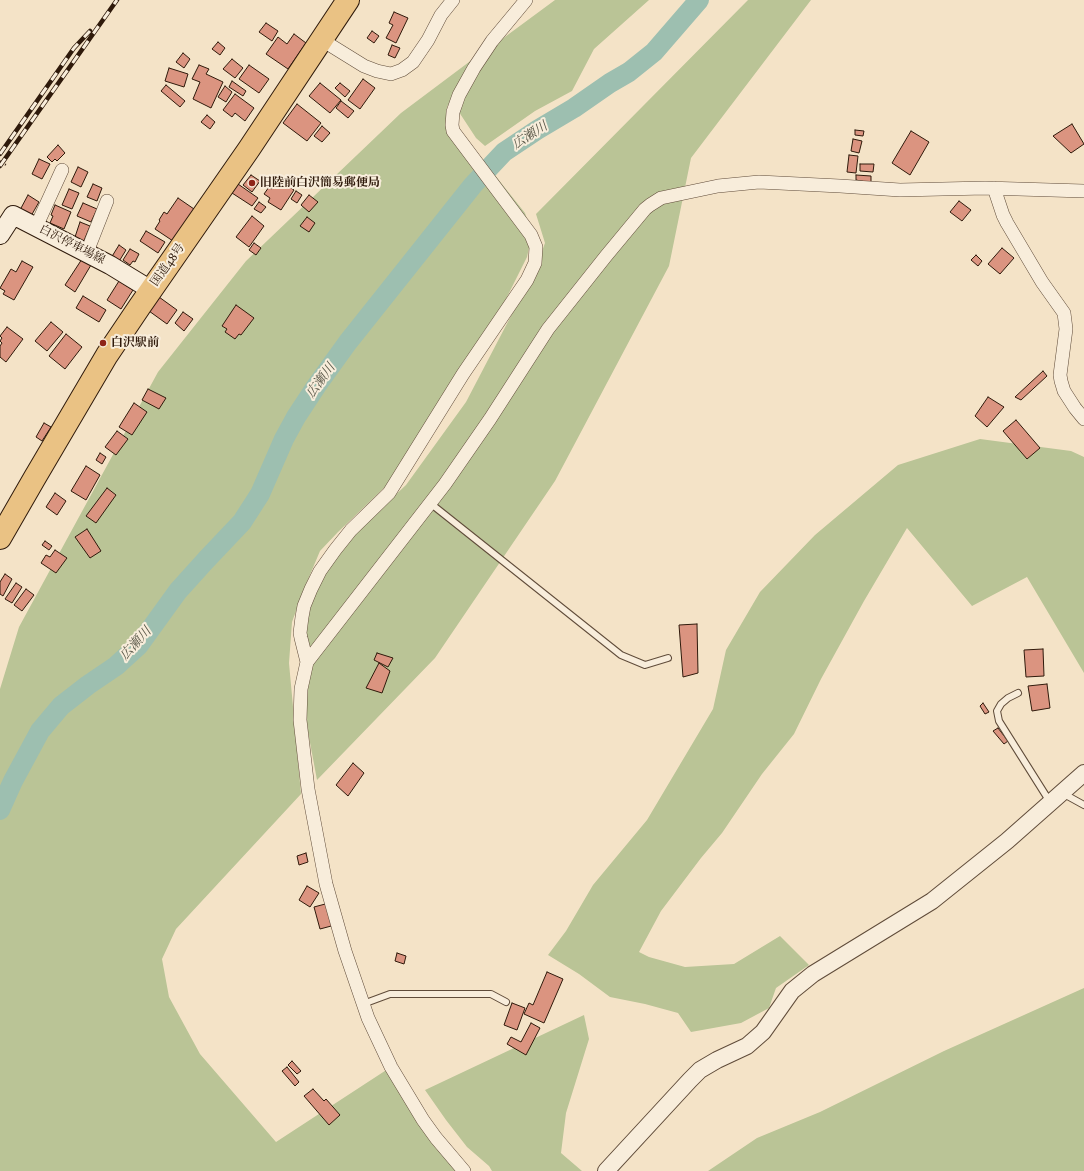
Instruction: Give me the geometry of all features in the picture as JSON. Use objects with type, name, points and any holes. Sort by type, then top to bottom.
[{"type":"highway","name":"国道48号","points":[[0,538],[107,355],[348,0]]},
{"type":"main road","name":"白沢停車場線","points":[[0,235],[13,215],[87,252],[151,290]]},
{"type":"street","points":[[322,40],[364,66],[391,74],[402,70],[413,62],[428,40],[441,15],[453,0]]},
{"type":"street","points":[[307,662],[300,638],[301,626],[304,606],[317,577],[335,550],[351,530],[389,493],[463,374],[527,280],[535,263],[536,247],[531,235],[453,131],[453,112],[459,95],[492,41],[526,0]]},
{"type":"street","points":[[36,227],[62,170]]},
{"type":"street","points":[[464,1171],[423,1120],[391,1067],[368,1018],[345,951],[326,884],[308,789],[300,720],[301,689],[307,662],[445,484],[490,419],[548,329],[634,222],[650,205],[661,198],[718,186],[759,182],[900,190],[994,188],[1084,191]]},
{"type":"street","points":[[994,188],[1007,223],[1042,282],[1064,313],[1066,329],[1060,375],[1061,381],[1064,391],[1074,408],[1084,419]]},
{"type":"street","points":[[87,252],[107,201]]},
{"type":"street","points":[[606,1171],[700,1070],[747,1046],[763,1032],[792,990],[813,974],[932,901],[1007,842],[1084,774]]},
{"type":"lane","points":[[430,503],[620,655],[645,665],[668,658]]},
{"type":"lane","points":[[1018,693],[1008,698],[1001,704],[997,711],[1000,721],[1042,791],[1056,798],[1084,805]]},
{"type":"lane","points":[[363,1004],[390,994],[491,994],[506,1002]]},
{"type":"path","points":[[0,161],[6,165]]},
{"type":"green space","points":[[555,0],[649,0],[594,49],[572,91],[535,111],[485,146],[476,138],[457,109],[494,45]]},
{"type":"green space","points":[[748,0],[811,0],[691,158],[669,266],[555,481],[435,658],[317,780],[308,732],[300,656],[308,605],[343,544],[406,485],[466,402],[535,270],[545,243],[536,214]]},
{"type":"green space","points":[[477,56],[447,107],[446,119],[471,145],[525,213],[532,234],[527,257],[490,331],[387,485],[320,551],[292,622],[289,663],[301,794],[176,929],[162,959],[169,997],[200,1054],[276,1142],[394,1065],[459,1171],[0,1171],[0,689],[19,627],[158,372],[246,261],[401,113]]},
{"type":"green space","points":[[980,439],[1071,451],[1084,457],[1084,673],[1027,577],[972,606],[907,528],[864,601],[821,679],[794,734],[762,774],[722,833],[661,911],[639,952],[649,957],[685,967],[734,964],[780,936],[809,965],[776,988],[769,1008],[741,1023],[691,1032],[678,1013],[645,1004],[610,997],[579,974],[548,955],[566,931],[593,885],[647,820],[713,709],[726,650],[760,592],[815,535],[898,465]]},
{"type":"green space","points":[[1084,988],[1084,1171],[708,1171],[757,1138],[820,1112],[944,1051]]},
{"type":"green space","points":[[584,1015],[589,1039],[566,1113],[561,1153],[582,1171],[492,1171],[489,1166],[467,1147],[425,1090]]},
{"type":"building","points":[[394,12],[408,18],[396,43],[386,38],[393,25],[389,23]]},
{"type":"building","points":[[266,23],[278,31],[272,41],[259,32]]},
{"type":"building","points":[[372,31],[379,36],[374,43],[367,38]]},
{"type":"building","points":[[294,34],[306,43],[288,69],[266,54],[278,37],[287,44]]},
{"type":"building","points":[[218,42],[225,48],[220,55],[212,49]]},
{"type":"building","points":[[392,45],[400,48],[395,58],[388,55]]},
{"type":"building","points":[[183,53],[190,59],[184,68],[176,62]]},
{"type":"building","points":[[232,59],[243,68],[235,78],[223,69]]},
{"type":"building","points":[[199,65],[209,69],[206,74],[223,82],[211,108],[193,99],[200,82],[192,79]]},
{"type":"building","points":[[249,65],[269,79],[259,93],[239,79]]},
{"type":"building","points":[[169,68],[188,74],[184,87],[165,81]]},
{"type":"building","points":[[363,79],[375,88],[360,109],[348,100]]},
{"type":"building","points":[[232,81],[246,91],[243,96],[229,87]]},
{"type":"building","points":[[320,83],[341,100],[330,113],[309,96]]},
{"type":"building","points":[[340,83],[350,91],[345,97],[335,88]]},
{"type":"building","points":[[166,85],[185,101],[180,107],[161,91]]},
{"type":"building","points":[[225,86],[232,92],[226,102],[218,97]]},
{"type":"building","points":[[235,94],[254,108],[245,121],[235,113],[232,117],[223,110]]},
{"type":"building","points":[[341,101],[354,111],[348,118],[336,108]]},
{"type":"building","points":[[297,104],[321,123],[307,141],[283,123]]},
{"type":"building","points":[[207,115],[215,122],[210,129],[201,122]]},
{"type":"building","points":[[1072,124],[1084,144],[1071,153],[1053,136]]},
{"type":"building","points":[[322,126],[330,133],[322,142],[314,136]]},
{"type":"building","points":[[855,130],[864,131],[863,136],[855,135]]},
{"type":"building","points":[[911,131],[929,142],[910,175],[892,163]]},
{"type":"building","points":[[853,139],[862,141],[859,153],[851,151]]},
{"type":"building","points":[[58,145],[65,153],[57,161],[55,159],[52,162],[47,157]]},
{"type":"building","points":[[849,155],[858,156],[856,173],[847,172]]},
{"type":"building","points":[[39,159],[50,164],[42,179],[32,174]]},
{"type":"building","points":[[860,164],[874,164],[873,172],[860,171]]},
{"type":"building","points":[[78,167],[88,172],[81,187],[71,182]]},
{"type":"building","name":"旧陸前白沢簡易郵便局","points":[[251,175],[260,181],[252,192],[243,185]]},
{"type":"building","points":[[856,175],[871,176],[871,183],[856,180]]},
{"type":"building","points":[[278,179],[294,190],[281,210],[268,202],[270,198],[264,194],[269,187],[272,189]]},
{"type":"building","points":[[93,184],[102,188],[97,201],[87,197]]},
{"type":"building","points":[[238,184],[258,198],[252,206],[232,193]]},
{"type":"building","points":[[69,189],[79,193],[72,209],[62,205]]},
{"type":"building","points":[[296,191],[302,195],[297,203],[291,199]]},
{"type":"building","points":[[28,195],[39,202],[31,216],[20,210]]},
{"type":"building","points":[[309,195],[318,202],[309,212],[301,205]]},
{"type":"building","points":[[178,198],[194,209],[173,241],[155,229],[164,212],[167,214]]},
{"type":"building","points":[[959,201],[971,210],[962,221],[950,212]]},
{"type":"building","points":[[259,202],[266,207],[261,213],[254,209]]},
{"type":"building","points":[[83,203],[97,209],[91,222],[77,216]]},
{"type":"building","points":[[55,205],[71,212],[64,229],[50,223]]},
{"type":"building","points":[[252,216],[264,226],[249,247],[236,237]]},
{"type":"building","points":[[307,217],[315,223],[309,232],[300,226]]},
{"type":"building","points":[[80,222],[90,226],[83,243],[76,240],[77,238],[75,237]]},
{"type":"building","points":[[146,231],[165,242],[158,253],[140,241]]},
{"type":"building","points":[[254,243],[261,248],[256,255],[249,250]]},
{"type":"building","points":[[119,245],[126,250],[118,263],[111,258]]},
{"type":"building","points":[[1002,248],[1014,258],[1000,274],[988,264]]},
{"type":"building","points":[[130,249],[139,254],[135,262],[133,261],[130,265],[123,260]]},
{"type":"building","points":[[976,255],[982,261],[978,266],[971,260]]},
{"type":"building","points":[[82,259],[91,265],[75,292],[65,285]]},
{"type":"building","points":[[22,261],[33,267],[14,300],[3,294],[5,291],[0,288],[11,269],[16,272]]},
{"type":"building","points":[[119,281],[133,290],[121,309],[107,300]]},
{"type":"building","points":[[83,296],[106,310],[99,322],[76,308]]},
{"type":"building","points":[[159,297],[177,310],[167,324],[149,311]]},
{"type":"building","points":[[236,305],[254,318],[241,335],[239,334],[235,339],[225,332],[227,329],[222,326]]},
{"type":"building","points":[[183,312],[193,319],[184,331],[175,323]]},
{"type":"building","points":[[51,322],[63,332],[47,351],[35,341]]},
{"type":"building","points":[[7,327],[23,339],[6,362],[0,357],[0,346],[2,343],[0,341],[2,338],[0,336]]},
{"type":"building","points":[[66,334],[82,347],[65,369],[49,356]]},
{"type":"building","points":[[1043,371],[1047,376],[1021,400],[1015,397]]},
{"type":"building","points":[[148,389],[166,398],[159,409],[142,400]]},
{"type":"building","points":[[988,397],[1004,407],[987,427],[975,416]]},
{"type":"building","points":[[134,403],[147,412],[132,435],[119,427]]},
{"type":"building","points":[[1016,420],[1040,448],[1027,459],[1003,431]]},
{"type":"building","points":[[44,423],[51,427],[42,441],[36,437]]},
{"type":"building","points":[[117,431],[128,439],[116,455],[105,447]]},
{"type":"building","points":[[100,453],[106,457],[102,464],[96,460]]},
{"type":"building","points":[[86,466],[100,475],[86,500],[71,491]]},
{"type":"building","points":[[107,488],[116,495],[96,523],[86,516]]},
{"type":"building","points":[[55,493],[66,501],[57,515],[46,507]]},
{"type":"building","points":[[87,529],[101,551],[90,558],[75,537]]},
{"type":"building","points":[[45,541],[52,546],[49,550],[42,545]]},
{"type":"building","points":[[55,550],[67,558],[56,573],[41,563],[46,555],[50,557]]},
{"type":"building","points":[[5,574],[12,579],[3,596],[0,594],[0,582]]},
{"type":"building","points":[[16,583],[22,587],[12,603],[5,599]]},
{"type":"building","points":[[26,589],[34,595],[22,611],[14,605]]},
{"type":"building","points":[[697,624],[698,673],[683,677],[679,625]]},
{"type":"building","points":[[1043,649],[1044,676],[1026,677],[1024,650]]},
{"type":"building","points":[[377,653],[393,658],[388,667],[374,660]]},
{"type":"building","points":[[379,663],[390,671],[382,693],[366,688]]},
{"type":"building","points":[[1047,684],[1050,708],[1032,711],[1028,686]]},
{"type":"building","points":[[983,703],[989,712],[985,714],[980,706]]},
{"type":"building","points":[[998,728],[1008,741],[1004,744],[993,731]]},
{"type":"building","points":[[353,763],[364,773],[348,796],[336,785]]},
{"type":"building","points":[[306,853],[308,862],[299,865],[297,856]]},
{"type":"building","points":[[307,886],[319,893],[310,907],[299,900]]},
{"type":"building","points":[[329,903],[335,925],[320,929],[314,907]]},
{"type":"building","points":[[397,953],[406,956],[404,964],[395,961]]},
{"type":"building","points":[[547,972],[563,979],[544,1023],[524,1014],[529,1003],[533,1005]]},
{"type":"building","points":[[512,1003],[525,1008],[517,1030],[504,1025]]},
{"type":"building","points":[[531,1023],[540,1028],[526,1055],[507,1044],[511,1037],[521,1042]]},
{"type":"building","points":[[292,1061],[301,1071],[297,1074],[288,1065]]},
{"type":"building","points":[[287,1067],[299,1082],[295,1086],[282,1071]]},
{"type":"building","points":[[313,1089],[324,1101],[326,1099],[340,1115],[329,1125],[304,1096]]},
{"type":"waterway","name":"広瀬川","points":[[0,810],[13,781],[40,731],[61,706],[116,666],[139,645],[178,591],[242,522],[260,494],[284,439],[296,417],[317,385],[348,342],[473,185],[504,152],[629,72],[654,52],[699,0]]},
{"type":"railway","points":[[0,166],[117,0]]},
{"type":"railway","points":[[0,154],[74,48],[90,31]]},
{"type":"place","name":"旧陸前白沢簡易郵便局","points":[[252,183]]},
{"type":"place","name":"白沢駅前","points":[[103,343]]}]
